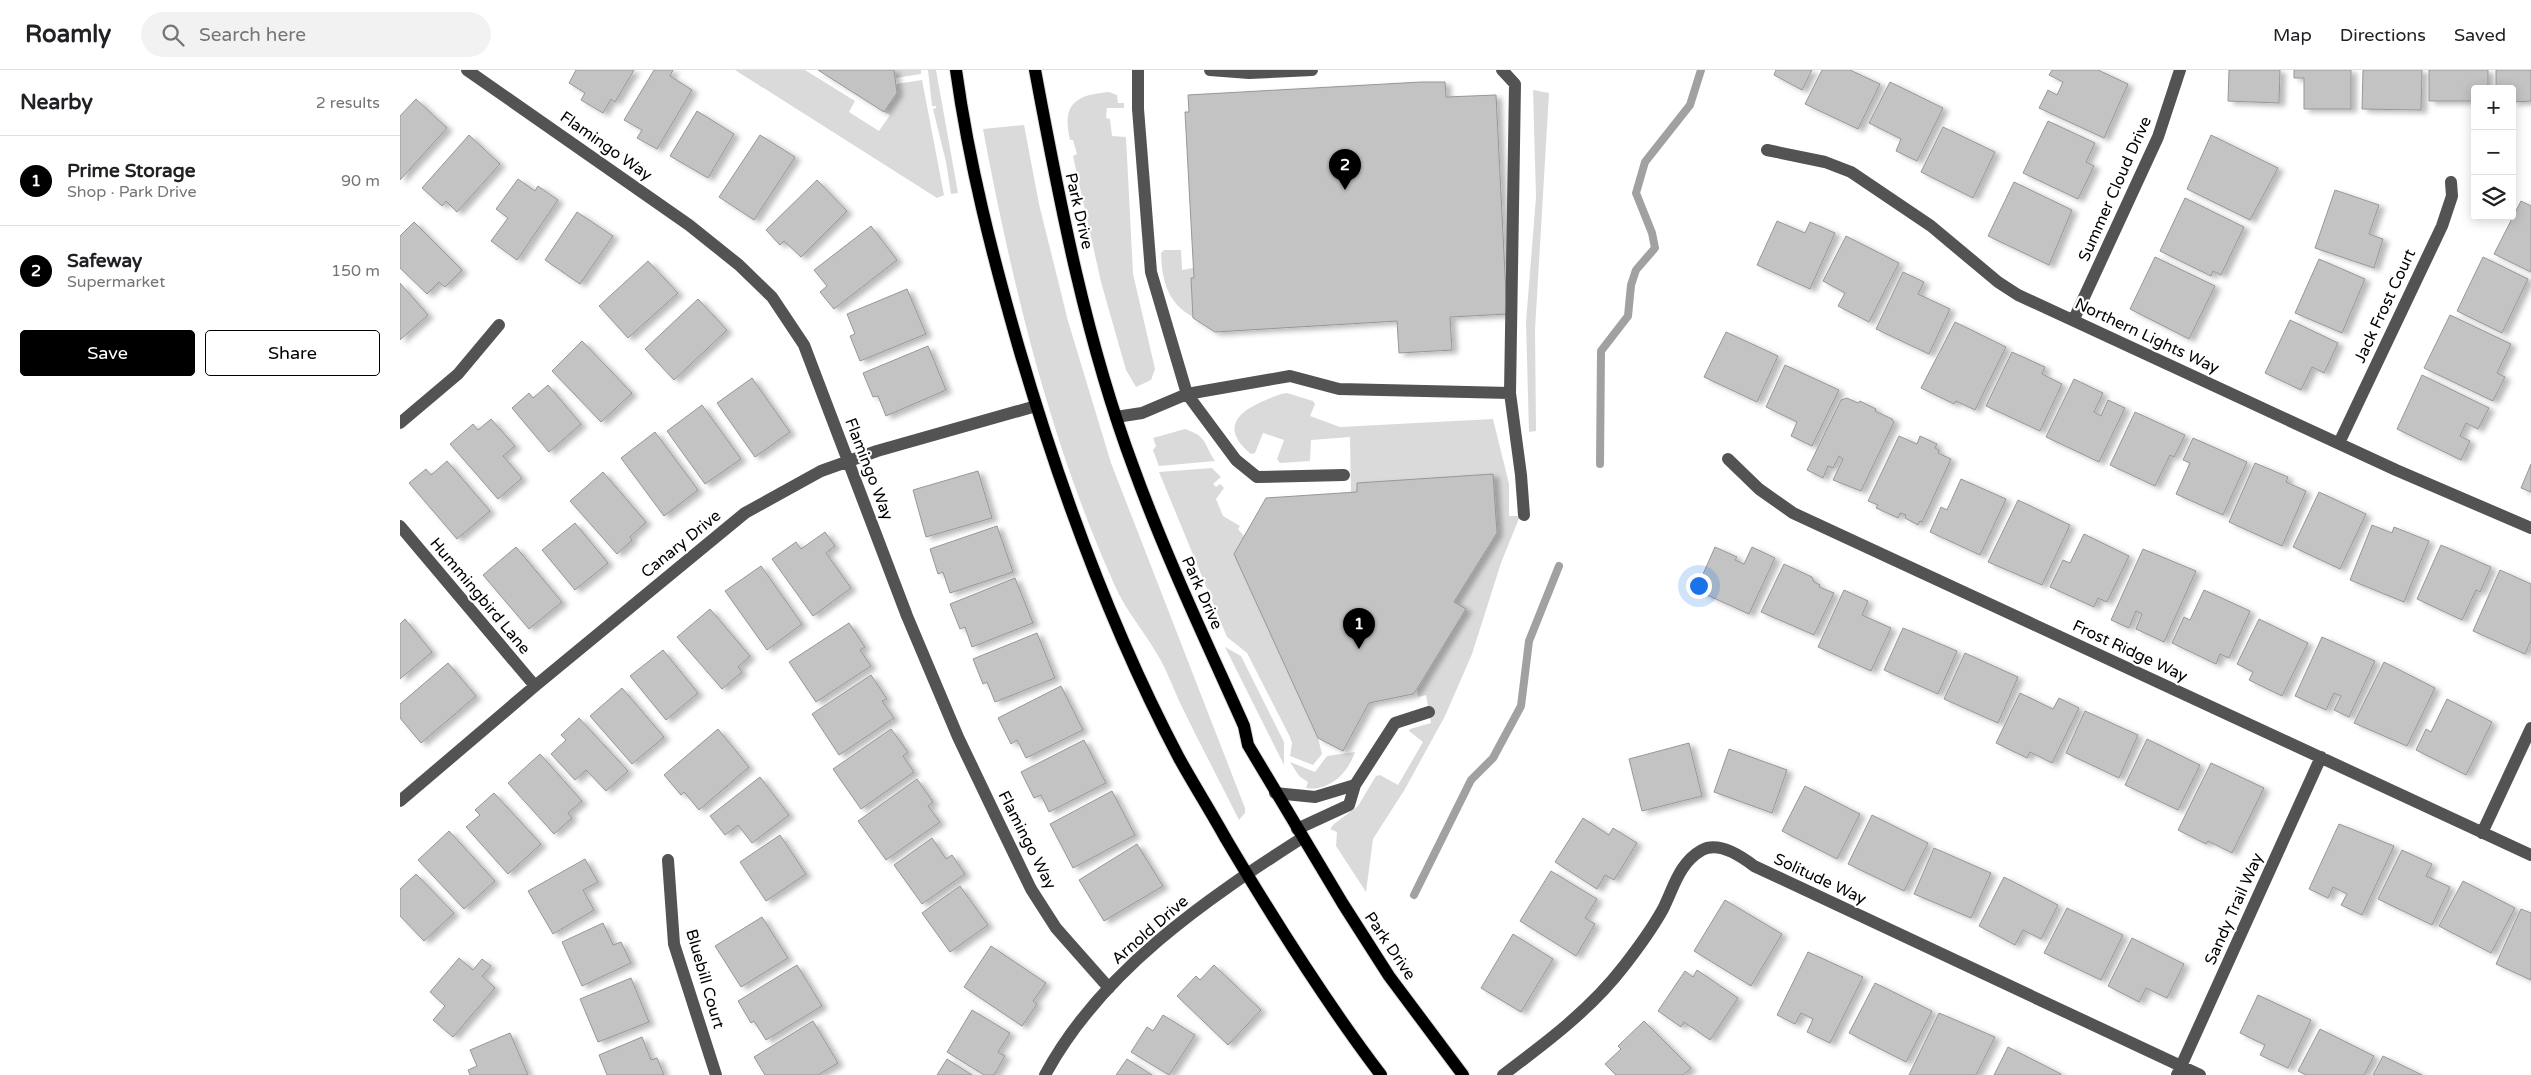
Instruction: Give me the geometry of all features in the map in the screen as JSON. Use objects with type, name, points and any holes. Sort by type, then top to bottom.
[{"type":"main road","points":[[956,70],[965,134],[982,211],[1036,406],[1064,489],[1130,653],[1179,758],[1246,873],[1336,1015],[1381,1075]]},
{"type":"main road","name":"Park Drive","points":[[1035,70],[1060,204],[1090,327],[1133,468],[1178,582],[1244,726],[1248,745],[1275,793],[1389,976],[1463,1075]]},
{"type":"street","name":"Flamingo Way","points":[[467,70],[689,225],[739,265],[772,297],[804,345],[907,616],[958,737],[1031,888],[1056,928],[1109,988]]},
{"type":"street","points":[[1138,70],[1138,109],[1151,272],[1187,394],[1236,460],[1258,477],[1344,475]]},
{"type":"street","points":[[1210,70],[1249,73],[1312,70]]},
{"type":"street","points":[[1502,70],[1515,84],[1510,393],[1521,475],[1524,515]]},
{"type":"street","name":"Summer Cloud Drive","points":[[2074,320],[2158,137],[2180,70]]},
{"type":"street","name":"Northern Lights Way","points":[[1767,150],[1825,162],[1851,172],[1939,231],[1998,282],[2018,295],[2339,443],[2531,528]]},
{"type":"street","name":"Jack Frost Court","points":[[2339,443],[2442,226],[2452,196],[2451,182]]},
{"type":"street","points":[[400,423],[458,374],[499,325]]},
{"type":"street","points":[[1116,417],[1142,413],[1187,394],[1290,376],[1339,390],[1510,393]]},
{"type":"street","name":"Canary Drive","points":[[400,801],[535,686],[745,513],[821,471],[848,461],[1036,406]]},
{"type":"street","name":"Frost Ridge Way","points":[[1728,459],[1760,489],[1793,513],[2531,855]]},
{"type":"street","name":"Hummingbird Lane","points":[[400,526],[535,686]]},
{"type":"street","name":"Arnold Drive","points":[[1045,1075],[1079,1024],[1109,988],[1155,944],[1299,833],[1349,805],[1355,785],[1395,723],[1429,712]]},
{"type":"street","points":[[2482,833],[2531,728]]},
{"type":"street","name":"Sandy Trail Way","points":[[2179,1070],[2321,757]]},
{"type":"street","points":[[1275,793],[1315,797],[1355,785]]},
{"type":"street","name":"Solitude Way","points":[[1503,1075],[1561,1030],[1598,997],[1624,967],[1648,932],[1663,908],[1681,870],[1704,849],[1720,848],[1735,852],[1754,866],[2179,1070],[2200,1075]]},
{"type":"street","name":"Bluebill Court","points":[[668,860],[674,944],[716,1075]]},
{"type":"shaded area","points":[[735,70],[805,70],[855,101],[849,112],[879,131],[890,115],[884,112],[897,93],[896,84],[922,80],[944,195],[937,198]]},
{"type":"shaded area","points":[[894,70],[921,70],[921,74],[895,78]]},
{"type":"shaded area","points":[[928,70],[936,70],[958,193],[951,194],[946,162],[933,109],[936,106],[932,106]]},
{"type":"shaded area","points":[[1533,90],[1549,93],[1535,330],[1536,431],[1529,432],[1526,322],[1536,197]]},
{"type":"shaded area","points":[[1109,92],[1117,95],[1118,103],[1124,103],[1124,108],[1107,108],[1106,118],[1110,119],[1112,136],[1126,137],[1133,274],[1155,369],[1151,380],[1136,387],[1126,370],[1101,282],[1073,156],[1077,154],[1073,140],[1070,140],[1068,128],[1068,118],[1073,104],[1087,96]]},
{"type":"shaded area","points":[[1024,125],[1039,204],[1068,321],[1111,463],[1245,808],[1245,813],[1239,820],[1181,705],[1161,660],[1124,604],[1115,586],[1071,476],[1052,419],[1020,304],[983,129]]},
{"type":"shaded area","points":[[1164,250],[1181,250],[1182,270],[1193,268],[1194,278],[1191,279],[1193,317],[1177,305],[1168,290],[1163,272],[1161,253]]},
{"type":"shaded area","points":[[1287,393],[1313,401],[1315,404],[1310,416],[1340,427],[1493,419],[1509,484],[1509,516],[1520,516],[1501,563],[1472,654],[1445,716],[1405,789],[1373,839],[1366,892],[1336,846],[1337,832],[1330,829],[1358,806],[1376,776],[1380,775],[1398,785],[1423,742],[1409,731],[1410,729],[1431,723],[1426,695],[1418,697],[1417,689],[1465,609],[1454,602],[1497,533],[1493,475],[1357,483],[1357,492],[1351,492],[1350,437],[1311,440],[1310,461],[1280,463],[1277,459],[1284,440],[1263,433],[1255,453],[1251,454],[1242,446],[1237,438],[1235,425],[1238,418],[1251,407],[1280,394]]},
{"type":"shaded area","points":[[1185,429],[1198,435],[1204,441],[1215,461],[1159,466],[1153,450],[1156,446],[1153,438]]},
{"type":"shaded area","points":[[1212,468],[1221,477],[1213,484],[1216,487],[1220,484],[1224,488],[1216,499],[1223,516],[1240,526],[1238,529],[1244,536],[1234,554],[1318,738],[1322,754],[1313,765],[1290,756],[1292,743],[1290,737],[1247,653],[1227,637],[1159,472]]},
{"type":"shaded area","points":[[1225,647],[1241,656],[1284,742],[1284,765]]},
{"type":"shaded area","points":[[1355,752],[1348,767],[1342,774],[1330,784],[1322,787],[1306,788],[1308,782],[1299,776],[1290,762],[1315,772],[1327,756]]},
{"type":"building","points":[[576,70],[634,70],[615,102],[611,99],[603,113],[581,100],[585,93],[569,83]]},
{"type":"building","points":[[654,70],[673,70],[670,76],[692,90],[657,149],[637,138],[642,130],[624,120]]},
{"type":"building","points":[[818,70],[894,70],[897,93],[884,112]]},
{"type":"building","points":[[1776,70],[1812,70],[1802,90],[1774,75]]},
{"type":"building","points":[[1822,70],[1850,70],[1880,84],[1858,129],[1805,104]]},
{"type":"building","points":[[2052,70],[2098,70],[2128,84],[2104,138],[2039,108],[2048,90],[2057,95],[2063,82],[2049,75]]},
{"type":"building","points":[[2229,70],[2280,70],[2279,103],[2228,101]]},
{"type":"building","points":[[2294,70],[2351,70],[2351,109],[2304,109],[2304,78],[2294,78]]},
{"type":"building","points":[[2363,70],[2422,70],[2421,110],[2362,109]]},
{"type":"building","points":[[2429,70],[2488,70],[2488,85],[2471,85],[2471,101],[2429,101]]},
{"type":"building","points":[[2496,70],[2531,70],[2531,101],[2516,102],[2516,85],[2496,85]]},
{"type":"building","points":[[1445,82],[1446,97],[1496,95],[1507,314],[1450,317],[1452,350],[1399,353],[1397,321],[1215,332],[1193,318],[1191,278],[1194,278],[1185,112],[1189,112],[1188,95]]},
{"type":"building","points":[[1890,82],[1943,108],[1917,161],[1896,151],[1901,139],[1869,123]]},
{"type":"building","points":[[416,99],[447,128],[400,180],[400,116]]},
{"type":"building","points":[[697,111],[734,134],[708,178],[670,156]]},
{"type":"building","points":[[2048,121],[2095,143],[2086,162],[2094,166],[2078,199],[2023,173]]},
{"type":"building","points":[[1943,127],[1995,152],[1973,198],[1921,172]]},
{"type":"building","points":[[469,135],[500,164],[457,212],[446,201],[442,206],[422,188]]},
{"type":"building","points":[[760,135],[795,157],[754,220],[719,197]]},
{"type":"building","points":[[2211,135],[2278,168],[2250,220],[2187,189]]},
{"type":"building","points":[[518,179],[535,191],[538,186],[558,200],[517,260],[491,241],[508,218],[496,209]]},
{"type":"building","points":[[817,180],[847,211],[801,257],[784,241],[780,245],[766,230]]},
{"type":"building","points":[[2014,182],[2072,210],[2049,265],[1988,236]]},
{"type":"building","points":[[2335,190],[2379,205],[2369,234],[2383,239],[2374,268],[2315,248]]},
{"type":"building","points":[[2185,198],[2244,227],[2221,275],[2213,271],[2211,276],[2160,251]]},
{"type":"building","points":[[2521,201],[2531,206],[2531,272],[2494,254],[2511,220],[2516,220],[2516,211]]},
{"type":"building","points":[[577,212],[613,236],[580,284],[545,260]]},
{"type":"building","points":[[1777,221],[1805,233],[1810,222],[1835,233],[1810,289],[1757,265]]},
{"type":"building","points":[[414,222],[462,270],[445,287],[439,282],[427,294],[400,268],[400,236]]},
{"type":"building","points":[[871,226],[897,260],[834,309],[820,292],[827,286],[814,270]]},
{"type":"building","points":[[1846,236],[1899,263],[1869,322],[1838,306],[1845,293],[1823,281]]},
{"type":"building","points":[[2155,257],[2215,286],[2189,339],[2130,309]]},
{"type":"building","points":[[2483,257],[2528,279],[2502,333],[2457,311]]},
{"type":"building","points":[[2319,259],[2365,279],[2342,333],[2295,313]]},
{"type":"building","points":[[648,261],[678,293],[628,338],[599,306]]},
{"type":"building","points":[[1903,272],[1924,282],[1918,294],[1950,309],[1929,354],[1876,329]]},
{"type":"building","points":[[400,283],[428,315],[400,340]]},
{"type":"building","points":[[907,289],[926,334],[860,361],[850,336],[855,334],[847,314]]},
{"type":"building","points":[[698,299],[727,330],[674,380],[645,349]]},
{"type":"building","points":[[2450,315],[2511,344],[2497,373],[2505,377],[2493,401],[2424,368]]},
{"type":"building","points":[[2290,320],[2338,343],[2324,373],[2312,367],[2301,390],[2265,373]]},
{"type":"building","points":[[1955,322],[2006,347],[1975,410],[1956,401],[1954,404],[1921,388]]},
{"type":"building","points":[[1726,332],[1778,356],[1757,402],[1704,377]]},
{"type":"building","points":[[582,341],[632,393],[601,422],[552,371]]},
{"type":"building","points":[[928,346],[946,390],[886,416],[878,396],[873,397],[863,373]]},
{"type":"building","points":[[2012,352],[2045,367],[2042,374],[2062,384],[2040,431],[1986,406]]},
{"type":"building","points":[[1785,365],[1839,390],[1812,446],[1791,436],[1797,422],[1766,407]]},
{"type":"building","points":[[2422,375],[2489,408],[2478,429],[2466,423],[2460,436],[2470,441],[2461,460],[2397,429]]},
{"type":"building","points":[[752,378],[790,432],[755,457],[717,403]]},
{"type":"building","points":[[2074,379],[2103,393],[2094,412],[2101,416],[2108,400],[2125,408],[2099,462],[2046,437]]},
{"type":"building","points":[[548,385],[581,424],[549,452],[512,408],[529,393],[533,398]]},
{"type":"building","points":[[1847,398],[1858,403],[1860,401],[1876,409],[1875,411],[1892,419],[1894,422],[1861,491],[1833,480],[1843,459],[1839,456],[1833,468],[1828,466],[1823,478],[1807,470],[1841,400]]},
{"type":"building","points":[[702,405],[741,459],[705,484],[667,431]]},
{"type":"building","points":[[2135,412],[2185,435],[2174,457],[2170,455],[2155,486],[2110,465]]},
{"type":"building","points":[[491,419],[515,446],[503,456],[522,478],[498,499],[450,444],[473,424],[478,430]]},
{"type":"building","points":[[655,432],[698,490],[664,516],[621,458]]},
{"type":"building","points":[[1899,436],[1917,444],[1920,436],[1937,444],[1935,448],[1939,450],[1938,453],[1951,459],[1922,522],[1920,521],[1918,525],[1905,518],[1906,515],[1900,513],[1898,518],[1876,508],[1878,505],[1868,501]]},
{"type":"building","points":[[2193,438],[2247,462],[2223,515],[2176,494],[2190,463],[2183,460]]},
{"type":"building","points":[[447,461],[490,511],[457,539],[409,483],[426,469],[431,475]]},
{"type":"building","points":[[2255,463],[2288,477],[2286,482],[2306,491],[2282,546],[2229,522]]},
{"type":"building","points":[[2531,464],[2531,492],[2521,488]]},
{"type":"building","points":[[978,471],[992,518],[926,537],[913,490]]},
{"type":"building","points":[[603,472],[646,522],[630,537],[632,540],[617,554],[570,501]]},
{"type":"building","points":[[1493,474],[1497,533],[1454,602],[1466,609],[1417,689],[1413,694],[1369,703],[1343,751],[1318,738],[1234,554],[1266,498],[1357,492],[1357,483]]},
{"type":"building","points":[[1961,479],[2006,499],[1980,555],[1930,532],[1941,507],[1947,510]]},
{"type":"building","points":[[2319,492],[2366,514],[2340,569],[2293,547]]},
{"type":"building","points":[[2018,500],[2070,525],[2042,585],[1988,562]]},
{"type":"building","points":[[575,523],[608,563],[575,590],[542,550]]},
{"type":"building","points":[[2372,525],[2392,533],[2394,527],[2429,541],[2404,602],[2350,580]]},
{"type":"building","points":[[997,526],[1013,572],[950,593],[943,572],[938,574],[930,549]]},
{"type":"building","points":[[825,532],[835,546],[826,553],[851,588],[813,616],[772,559],[796,542],[801,549]]},
{"type":"building","points":[[2084,534],[2129,556],[2107,602],[2098,598],[2094,607],[2050,587],[2063,560],[2070,563]]},
{"type":"building","points":[[2441,545],[2491,567],[2480,592],[2476,590],[2462,620],[2417,599]]},
{"type":"building","points":[[516,547],[562,602],[529,629],[483,575]]},
{"type":"building","points":[[1715,547],[1737,557],[1735,560],[1744,564],[1752,547],[1775,558],[1749,614],[1696,590]]},
{"type":"building","points":[[2143,549],[2196,571],[2164,642],[2136,629],[2142,614],[2136,611],[2129,628],[2111,620]]},
{"type":"building","points":[[1784,564],[1812,577],[1814,582],[1820,585],[1819,587],[1834,593],[1814,635],[1761,612]]},
{"type":"building","points":[[761,566],[802,624],[767,650],[725,591]]},
{"type":"building","points":[[2500,570],[2531,584],[2531,640],[2525,654],[2473,631]]},
{"type":"building","points":[[1015,578],[1033,623],[972,647],[965,627],[960,629],[950,604]]},
{"type":"building","points":[[1844,590],[1868,601],[1862,615],[1891,628],[1871,671],[1818,647]]},
{"type":"building","points":[[2204,590],[2250,611],[2229,658],[2220,654],[2216,664],[2172,643],[2184,617],[2190,620]]},
{"type":"building","points":[[710,609],[750,656],[738,667],[742,672],[722,689],[677,637]]},
{"type":"building","points":[[405,619],[432,652],[400,679],[400,624]]},
{"type":"building","points":[[2259,619],[2308,643],[2282,696],[2249,680],[2253,672],[2237,664]]},
{"type":"building","points":[[849,623],[865,647],[860,650],[871,666],[816,702],[789,662]]},
{"type":"building","points":[[1903,628],[1957,651],[1938,694],[1884,670]]},
{"type":"building","points":[[1037,633],[1055,678],[995,702],[987,682],[983,684],[973,659]]},
{"type":"building","points":[[2322,637],[2375,661],[2349,717],[2334,710],[2341,696],[2334,693],[2326,710],[2295,696]]},
{"type":"building","points":[[663,650],[698,693],[666,720],[630,676]]},
{"type":"building","points":[[1965,653],[2018,677],[1998,723],[1944,699]]},
{"type":"building","points":[[2384,662],[2435,688],[2407,746],[2354,723]]},
{"type":"building","points":[[448,663],[476,696],[421,743],[400,718],[400,704]]},
{"type":"building","points":[[871,675],[887,699],[882,701],[894,718],[839,755],[812,714]]},
{"type":"building","points":[[1061,686],[1083,730],[1026,758],[1017,740],[1011,744],[998,718]]},
{"type":"building","points":[[622,688],[664,737],[632,764],[590,716]]},
{"type":"building","points":[[2020,693],[2053,709],[2059,698],[2079,708],[2052,763],[2030,752],[2027,758],[1996,743]]},
{"type":"building","points":[[2447,699],[2492,722],[2466,775],[2416,750],[2426,729],[2431,732]]},
{"type":"building","points":[[2085,711],[2138,735],[2119,778],[2066,753]]},
{"type":"building","points":[[579,718],[628,771],[606,791],[586,770],[575,780],[551,754],[566,740],[561,735]]},
{"type":"building","points":[[718,729],[749,767],[699,810],[684,792],[681,795],[664,775]]},
{"type":"building","points":[[891,729],[908,752],[903,756],[914,772],[861,809],[833,769]]},
{"type":"building","points":[[2147,739],[2200,765],[2178,810],[2125,785]]},
{"type":"building","points":[[1084,740],[1106,783],[1049,812],[1041,795],[1034,798],[1021,772]]},
{"type":"building","points":[[1689,743],[1702,796],[1642,811],[1629,759]]},
{"type":"building","points":[[1729,749],[1787,770],[1772,813],[1714,792]]},
{"type":"building","points":[[540,754],[582,801],[568,813],[572,818],[554,834],[508,783]]},
{"type":"building","points":[[2211,763],[2264,788],[2232,853],[2208,841],[2206,844],[2178,830]]},
{"type":"building","points":[[760,777],[789,815],[752,843],[738,825],[725,835],[710,816]]},
{"type":"building","points":[[917,779],[933,802],[928,806],[940,822],[886,860],[858,821]]},
{"type":"building","points":[[1805,786],[1860,814],[1837,859],[1782,831]]},
{"type":"building","points":[[1112,791],[1135,835],[1073,868],[1050,824]]},
{"type":"building","points":[[494,793],[541,844],[508,874],[466,827],[480,815],[475,810]]},
{"type":"building","points":[[1872,815],[1928,843],[1904,891],[1848,864]]},
{"type":"building","points":[[1583,818],[1609,835],[1613,828],[1637,843],[1614,880],[1605,875],[1597,889],[1555,862]]},
{"type":"building","points":[[2339,824],[2394,846],[2362,915],[2341,905],[2347,894],[2333,887],[2328,898],[2309,889]]},
{"type":"building","points":[[449,831],[495,881],[464,909],[418,860]]},
{"type":"building","points":[[780,835],[806,874],[766,901],[740,862]]},
{"type":"building","points":[[932,838],[946,859],[952,855],[965,874],[922,904],[894,865]]},
{"type":"building","points":[[1137,844],[1163,886],[1104,921],[1079,880]]},
{"type":"building","points":[[1934,848],[1991,873],[1971,918],[1914,894]]},
{"type":"building","points":[[2402,850],[2432,864],[2426,876],[2450,887],[2432,925],[2378,899]]},
{"type":"building","points":[[585,859],[598,882],[583,890],[594,910],[553,934],[528,891]]},
{"type":"building","points":[[1551,871],[1597,899],[1585,918],[1595,924],[1576,956],[1520,921]]},
{"type":"building","points":[[416,874],[454,913],[424,941],[400,916],[400,889]]},
{"type":"building","points":[[2004,877],[2058,905],[2041,939],[2023,930],[2015,945],[1979,926]]},
{"type":"building","points":[[2463,881],[2515,908],[2491,953],[2439,926]]},
{"type":"building","points":[[960,886],[988,925],[950,952],[922,913]]},
{"type":"building","points":[[1725,900],[1782,934],[1751,986],[1694,951]]},
{"type":"building","points":[[2067,908],[2123,935],[2101,980],[2044,953]]},
{"type":"building","points":[[2521,909],[2531,913],[2531,980],[2496,964]]},
{"type":"building","points":[[762,917],[788,958],[741,987],[715,946]]},
{"type":"building","points":[[603,923],[613,945],[621,942],[631,963],[582,986],[562,942]]},
{"type":"building","points":[[1513,934],[1553,959],[1521,1012],[1481,988]]},
{"type":"building","points":[[2132,938],[2184,964],[2167,998],[2146,988],[2139,1002],[2108,986]]},
{"type":"building","points":[[991,946],[1046,983],[1033,1001],[1037,1004],[1022,1026],[964,987]]},
{"type":"building","points":[[1808,952],[1863,977],[1830,1043],[1807,1032],[1813,1019],[1801,1013],[1795,1024],[1777,1015]]},
{"type":"building","points":[[459,958],[473,970],[482,959],[491,966],[482,976],[495,988],[453,1037],[433,1020],[445,1006],[430,992]]},
{"type":"building","points":[[797,965],[822,1006],[766,1040],[754,1021],[751,1023],[738,1001]]},
{"type":"building","points":[[1214,965],[1261,1010],[1228,1045],[1177,996],[1196,976],[1200,980]]},
{"type":"building","points":[[1697,970],[1738,998],[1710,1040],[1684,1022],[1681,1027],[1658,1011],[1685,971],[1693,977]]},
{"type":"building","points":[[631,978],[649,1022],[598,1042],[580,999]]},
{"type":"building","points":[[1875,983],[1932,1011],[1906,1062],[1849,1033]]},
{"type":"building","points":[[2258,995],[2311,1020],[2288,1068],[2260,1055],[2265,1045],[2240,1033]]},
{"type":"building","points":[[972,1010],[1010,1033],[998,1052],[1005,1056],[994,1075],[984,1075],[947,1052]]},
{"type":"building","points":[[1939,1013],[1995,1037],[1976,1075],[1909,1075]]},
{"type":"building","points":[[1163,1015],[1195,1035],[1169,1075],[1131,1052],[1147,1027],[1153,1031]]},
{"type":"building","points":[[813,1021],[838,1063],[818,1075],[765,1075],[754,1057]]},
{"type":"building","points":[[1644,1021],[1691,1068],[1683,1075],[1616,1075],[1605,1064],[1621,1049],[1618,1046]]},
{"type":"building","points":[[2320,1029],[2374,1056],[2364,1075],[2306,1075],[2298,1071]]},
{"type":"building","points":[[510,1033],[528,1075],[470,1075],[468,1070],[477,1066],[470,1050]]},
{"type":"building","points":[[642,1037],[651,1060],[657,1058],[664,1075],[607,1075],[599,1055]]},
{"type":"building","points":[[2008,1047],[2061,1074],[1994,1075]]},
{"type":"building","points":[[2383,1056],[2422,1075],[2373,1075]]},
{"type":"building","points":[[947,1059],[972,1075],[937,1075]]},
{"type":"building","points":[[1127,1059],[1152,1075],[1116,1075]]},
{"type":"waterway","points":[[1600,464],[1601,351],[1628,316],[1631,285],[1636,270],[1655,248],[1652,233],[1636,193],[1645,162],[1690,105],[1701,70]]},
{"type":"waterway","points":[[1414,895],[1471,780],[1493,758],[1521,706],[1529,641],[1559,566]]},
{"type":"place","name":"Safeway","points":[[1345,190]]},
{"type":"place","name":"Prime Storage","points":[[1359,649]]}]
